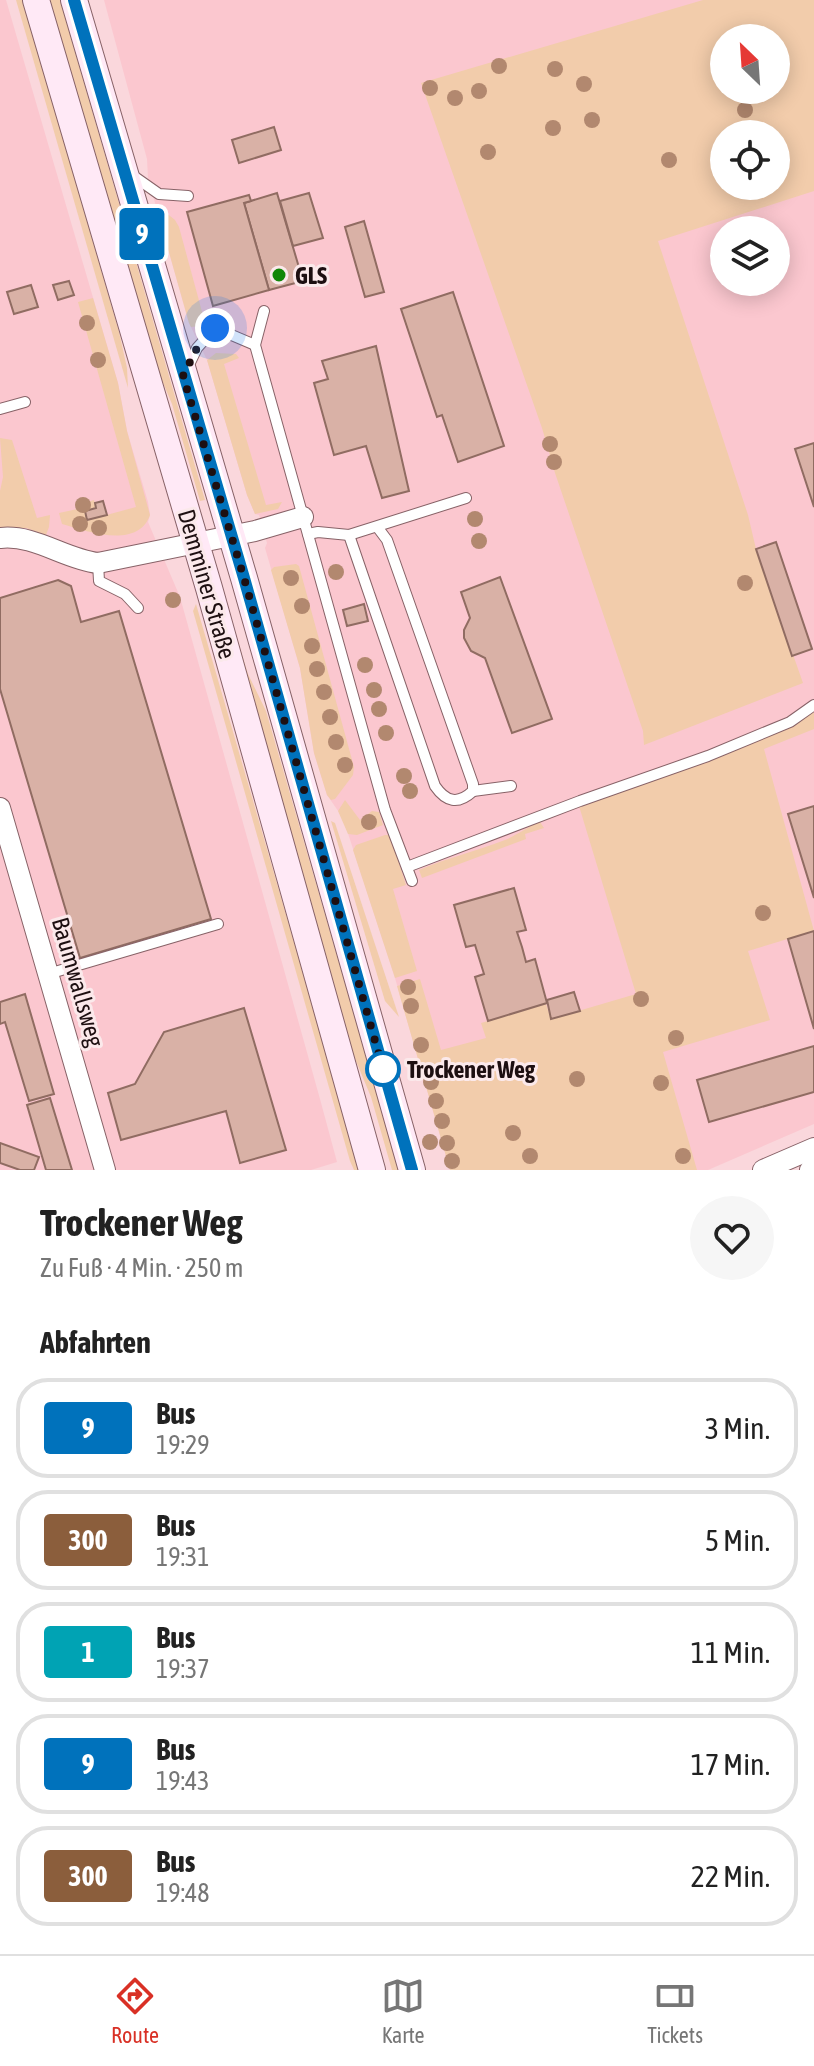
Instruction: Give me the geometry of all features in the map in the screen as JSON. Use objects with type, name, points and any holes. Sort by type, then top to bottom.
[{"type":"main road","name":"Demminer Straße","points":[[36,0],[195,542],[372,1170]]},
{"type":"main road","name":"Demminer Straße","points":[[74,0],[412,1170]]},
{"type":"street","points":[[0,538],[28,540],[81,561],[98,563],[195,542],[305,525]]},
{"type":"street","name":"Baumwallsweg","points":[[0,808],[105,1170]]},
{"type":"street","points":[[763,1170],[814,1148]]},
{"type":"lane","points":[[123,169],[159,194],[188,196]]},
{"type":"lane","points":[[264,311],[255,345],[385,810],[412,881]]},
{"type":"lane","points":[[183,376],[197,348],[215,328],[255,345]]},
{"type":"lane","points":[[0,409],[25,402]]},
{"type":"lane","points":[[305,525],[318,532],[349,535],[466,498]]},
{"type":"lane","points":[[378,528],[387,540],[473,791]]},
{"type":"lane","points":[[349,535],[435,786],[453,802],[473,791],[511,786]]},
{"type":"lane","points":[[98,563],[99,581],[125,594],[138,608]]},
{"type":"lane","points":[[407,867],[708,756],[790,722],[814,705]]},
{"type":"lane","points":[[48,974],[218,924]]},
{"type":"shaded area","points":[[0,0],[6,0],[118,383],[127,431],[148,502],[148,522],[180,597],[337,1162],[311,1170],[0,1170]]},
{"type":"shaded area","points":[[16,0],[23,0],[119,332],[128,388]]},
{"type":"shaded area","points":[[48,0],[60,0],[205,500],[200,501],[172,404],[147,345]]},
{"type":"shaded area","points":[[104,0],[814,0],[814,1124],[708,1170],[450,1170],[395,978],[343,818],[327,795],[314,753],[300,668],[265,548],[267,543],[259,515],[255,514],[247,495],[207,360],[189,323],[148,178],[147,159]]},
{"type":"shaded area","points":[[703,0],[814,0],[814,191],[790,199],[790,120],[710,120],[710,200],[786,200],[736,216],[710,216],[710,224],[658,241],[748,515],[756,549],[803,683],[644,745],[643,731],[542,428],[421,83]]},
{"type":"shaded area","points":[[165,212],[179,227],[204,319],[200,326],[191,327],[189,323],[159,217]]},
{"type":"shaded area","points":[[93,298],[118,383],[127,431],[150,515],[144,526],[123,535],[97,533],[62,524],[59,513],[82,508],[81,504],[94,500],[96,508],[85,511],[88,520],[136,507],[78,302]]},
{"type":"shaded area","points":[[216,353],[236,354],[239,358],[224,364],[266,505],[282,502],[278,509],[255,514],[247,495],[207,360]]},
{"type":"shaded area","points":[[0,438],[12,440],[37,518],[50,515],[46,535],[26,528],[0,528],[3,477]]},
{"type":"shaded area","points":[[296,564],[354,767],[353,775],[331,800],[314,753],[300,668],[271,570]]},
{"type":"shaded area","points":[[223,593],[248,674],[266,711],[399,1170],[392,1170],[371,1097],[351,1049]]},
{"type":"shaded area","points":[[196,604],[360,1170],[354,1170],[350,1161],[193,611]]},
{"type":"shaded area","points":[[814,712],[814,729],[764,749],[814,931],[748,951],[770,1020],[663,1052],[697,1170],[450,1170],[397,986],[420,979],[441,1050],[486,1038],[481,1023],[546,1004],[551,1019],[636,994],[579,806],[761,740],[789,728]]},
{"type":"shaded area","points":[[345,800],[360,820],[372,811],[379,812],[383,825],[357,835],[348,834],[338,811]]},
{"type":"shaded area","points":[[331,821],[335,823],[399,1017],[385,1001]]},
{"type":"shaded area","points":[[540,822],[544,828],[525,834],[526,839],[422,878],[419,870],[505,840]]},
{"type":"shaded area","points":[[390,835],[406,885],[393,889],[417,971],[395,978],[353,850],[356,845]]},
{"type":"building","points":[[274,127],[281,150],[239,163],[232,140]]},
{"type":"building","points":[[277,193],[303,281],[269,290],[244,203]]},
{"type":"building","points":[[309,193],[323,238],[293,246],[280,201]]},
{"type":"building","points":[[249,195],[251,201],[244,203],[269,290],[213,306],[187,212]]},
{"type":"building","points":[[364,221],[384,292],[365,297],[345,227]]},
{"type":"building","points":[[69,281],[74,295],[58,300],[53,285]]},
{"type":"building","points":[[31,285],[38,307],[14,314],[7,292]]},
{"type":"building","points":[[453,292],[504,446],[458,462],[442,415],[437,417],[401,309]]},
{"type":"building","points":[[376,346],[409,491],[382,498],[366,446],[334,455],[314,383],[328,379],[322,361]]},
{"type":"building","points":[[814,443],[814,507],[795,449]]},
{"type":"building","points":[[103,501],[107,515],[87,520],[85,511],[96,508],[95,503]]},
{"type":"building","points":[[776,542],[812,649],[792,656],[756,549]]},
{"type":"building","points":[[500,577],[552,719],[512,733],[485,658],[471,651],[464,638],[470,618],[461,592]]},
{"type":"building","points":[[58,580],[71,586],[81,622],[119,611],[211,919],[80,958],[0,689],[0,598]]},
{"type":"building","points":[[364,604],[368,621],[347,626],[343,610]]},
{"type":"building","points":[[814,806],[814,898],[788,814]]},
{"type":"building","points":[[514,888],[526,930],[517,932],[526,962],[535,959],[547,1003],[488,1021],[475,977],[484,974],[475,945],[466,947],[454,905]]},
{"type":"building","points":[[814,931],[814,1029],[788,939]]},
{"type":"building","points":[[574,992],[580,1011],[551,1019],[547,1000]]},
{"type":"building","points":[[25,994],[54,1094],[29,1101],[5,1022],[0,1024],[0,1002]]},
{"type":"building","points":[[244,1008],[286,1150],[240,1163],[226,1111],[121,1140],[108,1093],[135,1084],[164,1032]]},
{"type":"building","points":[[814,1046],[814,1092],[709,1122],[697,1080]]},
{"type":"building","points":[[50,1098],[72,1170],[46,1170],[27,1105]]},
{"type":"building","points":[[0,1143],[39,1157],[34,1170],[20,1170],[0,1163]]},
{"type":"bus line","name":"9","points":[[74,0],[244,578],[412,1170]]},
{"type":"place","name":"GLS","points":[[279,275]]},
{"type":"place","name":"Trockener Weg","points":[[383,1069]]},
{"type":"route","points":[[215,328],[197,348],[183,376],[244,578],[383,1069]]}]
